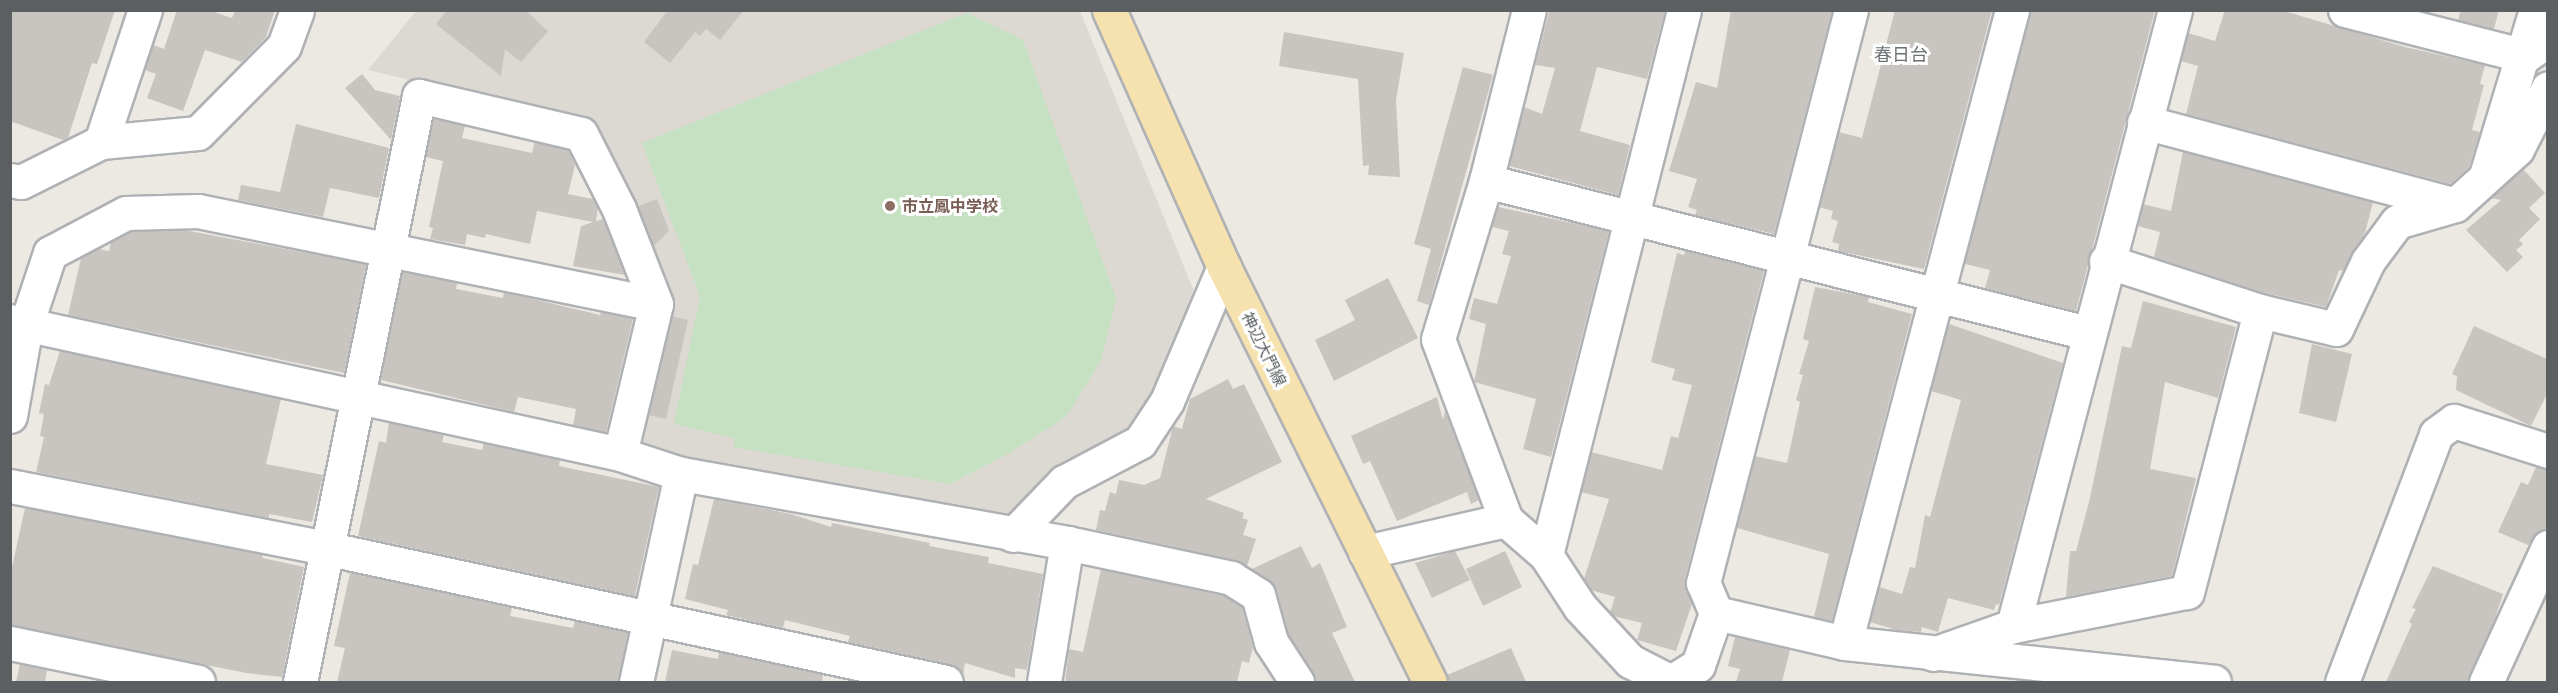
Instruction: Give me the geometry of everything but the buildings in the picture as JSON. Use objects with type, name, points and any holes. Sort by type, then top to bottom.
[{"type":"main road","name":"神辺大門線","points":[[1109,10],[1224,267],[1430,682]]},
{"type":"street","points":[[100,142],[145,10]]},
{"type":"street","points":[[10,180],[21,182],[100,142],[198,133],[284,46],[297,10]]},
{"type":"street","points":[[1528,10],[1486,181],[1437,339],[1506,520],[1546,555],[1580,606],[1630,661],[1671,682],[1698,665],[1716,613],[1703,583],[1785,256],[1851,10]]},
{"type":"street","points":[[1546,555],[1684,10]]},
{"type":"street","points":[[1845,643],[2012,10]]},
{"type":"street","points":[[2013,626],[2087,333],[2175,10]]},
{"type":"street","points":[[2344,10],[2536,48]]},
{"type":"street","points":[[2487,172],[2536,48],[2536,10]]},
{"type":"street","points":[[2106,261],[2260,311],[2336,329],[2368,261],[2397,222],[2455,205],[2487,172],[2517,149],[2547,88]]},
{"type":"street","points":[[300,682],[325,548],[419,96],[581,134],[619,209],[656,304],[620,454]]},
{"type":"street","points":[[2144,122],[2455,205]]},
{"type":"street","points":[[1486,181],[1632,216],[2087,333]]},
{"type":"street","points":[[10,416],[18,323],[50,253],[126,213],[198,211],[387,247],[656,304]]},
{"type":"street","points":[[1013,535],[1064,482],[1140,442],[1167,401],[1224,267]]},
{"type":"street","points":[[1933,654],[2013,626],[2187,592],[2260,311]]},
{"type":"street","points":[[18,323],[356,399],[620,454],[681,474],[1067,543],[1232,578],[1258,595],[1271,642],[1297,682]]},
{"type":"street","points":[[2342,682],[2436,434],[2454,421],[2547,451]]},
{"type":"street","points":[[636,682],[681,474]]},
{"type":"street","points":[[10,486],[325,548],[650,621],[946,682]]},
{"type":"street","points":[[1365,552],[1506,520]]},
{"type":"street","points":[[1044,682],[1067,543]]},
{"type":"street","points":[[2486,682],[2547,547]]},
{"type":"street","points":[[1716,613],[1845,643],[2214,682]]},
{"type":"street","points":[[10,643],[198,682]]},
{"type":"shaded area","name":"市立鳳中学校","points":[[416,11],[1080,11],[1193,289],[1185,344],[1126,434],[1008,524],[669,457],[633,435],[665,299],[584,122],[368,70]]},
{"type":"green space","points":[[967,13],[1023,40],[1116,299],[1101,360],[1066,417],[1004,456],[950,484],[734,447],[734,438],[674,424],[700,296],[642,143]]},
{"type":"place","name":"市立鳳中学校","points":[[890,206]]},
{"type":"district","name":"春日台","points":[[1901,55]]}]
